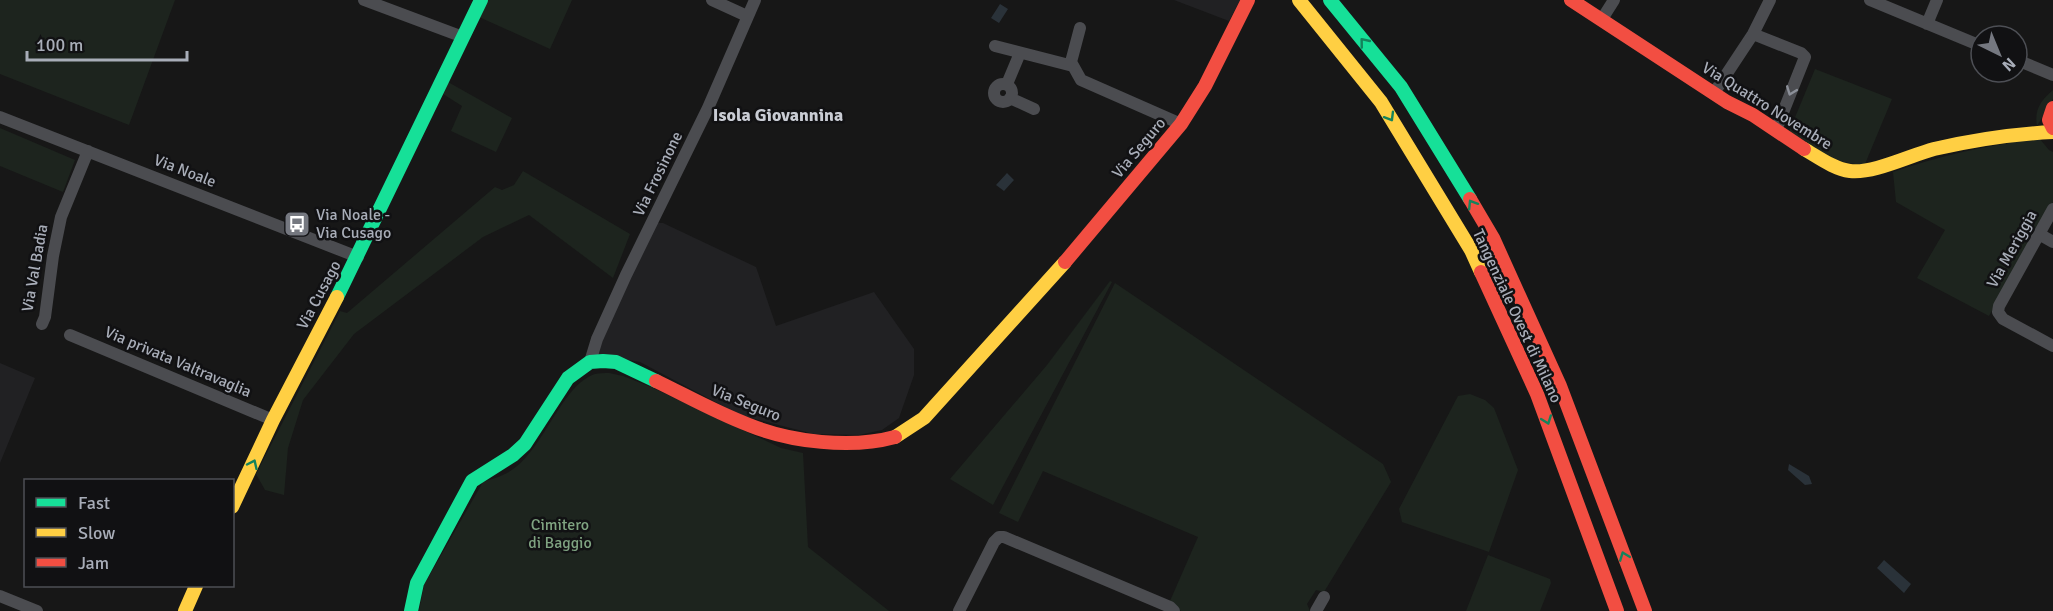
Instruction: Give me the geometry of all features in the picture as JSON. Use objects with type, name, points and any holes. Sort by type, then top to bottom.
[{"type":"main road","name":"Via Cusago","points":[[234,503],[273,420],[358,256],[481,0]]},
{"type":"main road","name":"Via Seguro","points":[[590,362],[616,362],[749,425],[771,433],[823,442],[870,442],[897,436],[924,418],[1048,282],[1181,124],[1205,86],[1248,0]]},
{"type":"main road","name":"Tangenziale Ovest di Milano","points":[[1330,0],[1401,87],[1493,238],[1560,386],[1645,611]]},
{"type":"main road","name":"Via Quattro Novembre","points":[[1571,0],[1824,161],[1850,171],[1875,168],[1963,143],[2034,133],[2052,122]]},
{"type":"main road","name":"Tangenziale Ovest di Milano","points":[[1301,2],[1381,102],[1471,250],[1537,394],[1617,611]]},
{"type":"main road","points":[[411,611],[417,583],[472,481],[518,452],[568,378],[590,362]]},
{"type":"main road","points":[[185,611],[195,587]]},
{"type":"street","points":[[364,0],[464,37]]},
{"type":"street","points":[[712,0],[747,16]]},
{"type":"street","name":"Via Frosinone","points":[[590,362],[597,339],[626,275],[708,108],[755,0]]},
{"type":"street","points":[[1602,19],[1614,0]]},
{"type":"street","points":[[1714,93],[1753,34],[1770,0]]},
{"type":"street","points":[[1870,0],[1969,41]]},
{"type":"street","points":[[1927,24],[1937,0]]},
{"type":"street","points":[[1073,66],[1071,62],[1080,28]]},
{"type":"street","points":[[1753,34],[1801,53],[1804,57],[1776,130]]},
{"type":"street","points":[[996,46],[1073,66]]},
{"type":"street","points":[[1020,53],[1006,84],[1002,83],[997,86],[994,94],[997,100],[1002,102],[1010,98],[1034,109]]},
{"type":"street","points":[[2029,65],[2053,75]]},
{"type":"street","name":"Via Seguro","points":[[1073,66],[1081,80],[1181,124]]},
{"type":"street","name":"Via Noale","points":[[0,117],[358,256]]},
{"type":"street","name":"Via Val Badia","points":[[42,324],[61,217],[88,151]]},
{"type":"street","name":"Via Meriggia","points":[[2053,209],[1999,306],[1998,312],[2003,319],[2053,346]]},
{"type":"street","points":[[2039,234],[2053,242]]},
{"type":"street","name":"Via privata Valtravaglia","points":[[70,335],[273,420]]},
{"type":"street","points":[[960,611],[994,542],[999,537],[1004,537],[1149,598],[1174,611]]},
{"type":"street","points":[[0,596],[37,611]]},
{"type":"street","points":[[1316,611],[1324,597]]},
{"type":"shaded area","points":[[1174,0],[1240,0],[1229,21]]},
{"type":"shaded area","points":[[1000,4],[1008,9],[999,23],[991,18]]},
{"type":"shaded area","points":[[1007,173],[1014,180],[1004,191],[996,185]]},
{"type":"shaded area","points":[[657,223],[663,223],[756,267],[776,326],[874,292],[914,349],[914,375],[899,418],[882,430],[859,435],[814,434],[740,415],[640,362],[598,355],[598,344]]},
{"type":"shaded area","points":[[0,363],[35,378],[0,463]]},
{"type":"shaded area","points":[[1789,464],[1809,476],[1812,484],[1805,485],[1788,470]]},
{"type":"shaded area","points":[[1884,560],[1911,584],[1904,593],[1877,568]]},
{"type":"green space","points":[[0,0],[175,0],[129,125],[0,74]]},
{"type":"green space","points":[[487,0],[572,0],[550,49],[479,17]]},
{"type":"green space","points":[[1815,69],[1892,99],[1865,164],[1834,159],[1789,132]]},
{"type":"green space","points":[[448,82],[512,118],[496,152],[451,131],[462,106],[443,94]]},
{"type":"green space","points":[[2053,90],[2053,99],[2037,126],[2039,106]]},
{"type":"green space","points":[[0,128],[75,160],[63,192],[0,166]]},
{"type":"green space","points":[[2039,138],[2053,152],[2053,202],[1989,316],[1917,278],[1945,230],[1896,202],[1893,172],[1965,152]]},
{"type":"green space","points":[[523,171],[630,234],[613,278],[529,215],[483,237],[354,334],[303,400],[288,448],[284,495],[265,490],[256,474],[340,311],[347,313],[495,187],[502,190],[514,185]]},
{"type":"green space","points":[[1110,281],[1112,282],[993,505],[950,479],[1047,365]]},
{"type":"green space","points":[[1115,283],[1383,464],[1391,482],[1324,592],[1316,590],[1307,604],[1310,611],[1181,611],[1170,601],[1198,537],[1043,471],[1018,522],[999,513]]},
{"type":"green space","name":"Cimitero di Baggio","points":[[609,373],[651,387],[781,448],[803,453],[808,547],[889,611],[419,611],[424,585],[483,482],[502,475],[518,465],[541,438],[571,392],[582,381],[595,374]]},
{"type":"green space","points":[[1470,394],[1485,400],[1494,408],[1518,470],[1489,552],[1402,522],[1399,509],[1458,396]]},
{"type":"green space","points":[[1488,555],[1550,579],[1551,583],[1540,611],[1466,611]]},
{"type":"traffic: fast","points":[[337,297],[481,0]]},
{"type":"traffic: fast","points":[[1330,0],[1401,87],[1470,199]]},
{"type":"traffic: fast","points":[[411,611],[417,583],[472,481],[513,455],[525,444],[568,378],[590,362],[603,361],[616,362],[656,381]]},
{"type":"traffic: slow","points":[[1299,0],[1381,102],[1471,250],[1481,272]]},
{"type":"traffic: slow","points":[[1804,149],[1838,168],[1859,171],[1870,170],[1925,152],[1978,140],[2053,132]]},
{"type":"traffic: slow","points":[[895,437],[924,418],[1065,262]]},
{"type":"traffic: slow","points":[[234,503],[273,420],[337,297]]},
{"type":"traffic: slow","points":[[185,611],[196,587]]},
{"type":"traffic: jam","points":[[1065,262],[1181,124],[1205,86],[1248,0]]},
{"type":"traffic: jam","points":[[1571,0],[1727,102],[1753,115],[1804,149]]},
{"type":"traffic: jam","points":[[2053,108],[2049,120],[2053,128]]},
{"type":"traffic: jam","points":[[1470,199],[1493,238],[1560,386],[1645,611]]},
{"type":"traffic: jam","points":[[1481,272],[1537,394],[1617,611]]},
{"type":"traffic: jam","points":[[656,381],[737,420],[783,436],[841,443],[860,443],[895,437]]},
{"type":"place","name":"Via Noale - Via Cusago","points":[[297,224]]},
{"type":"district","name":"Isola Giovannina","points":[[778,115]]}]
